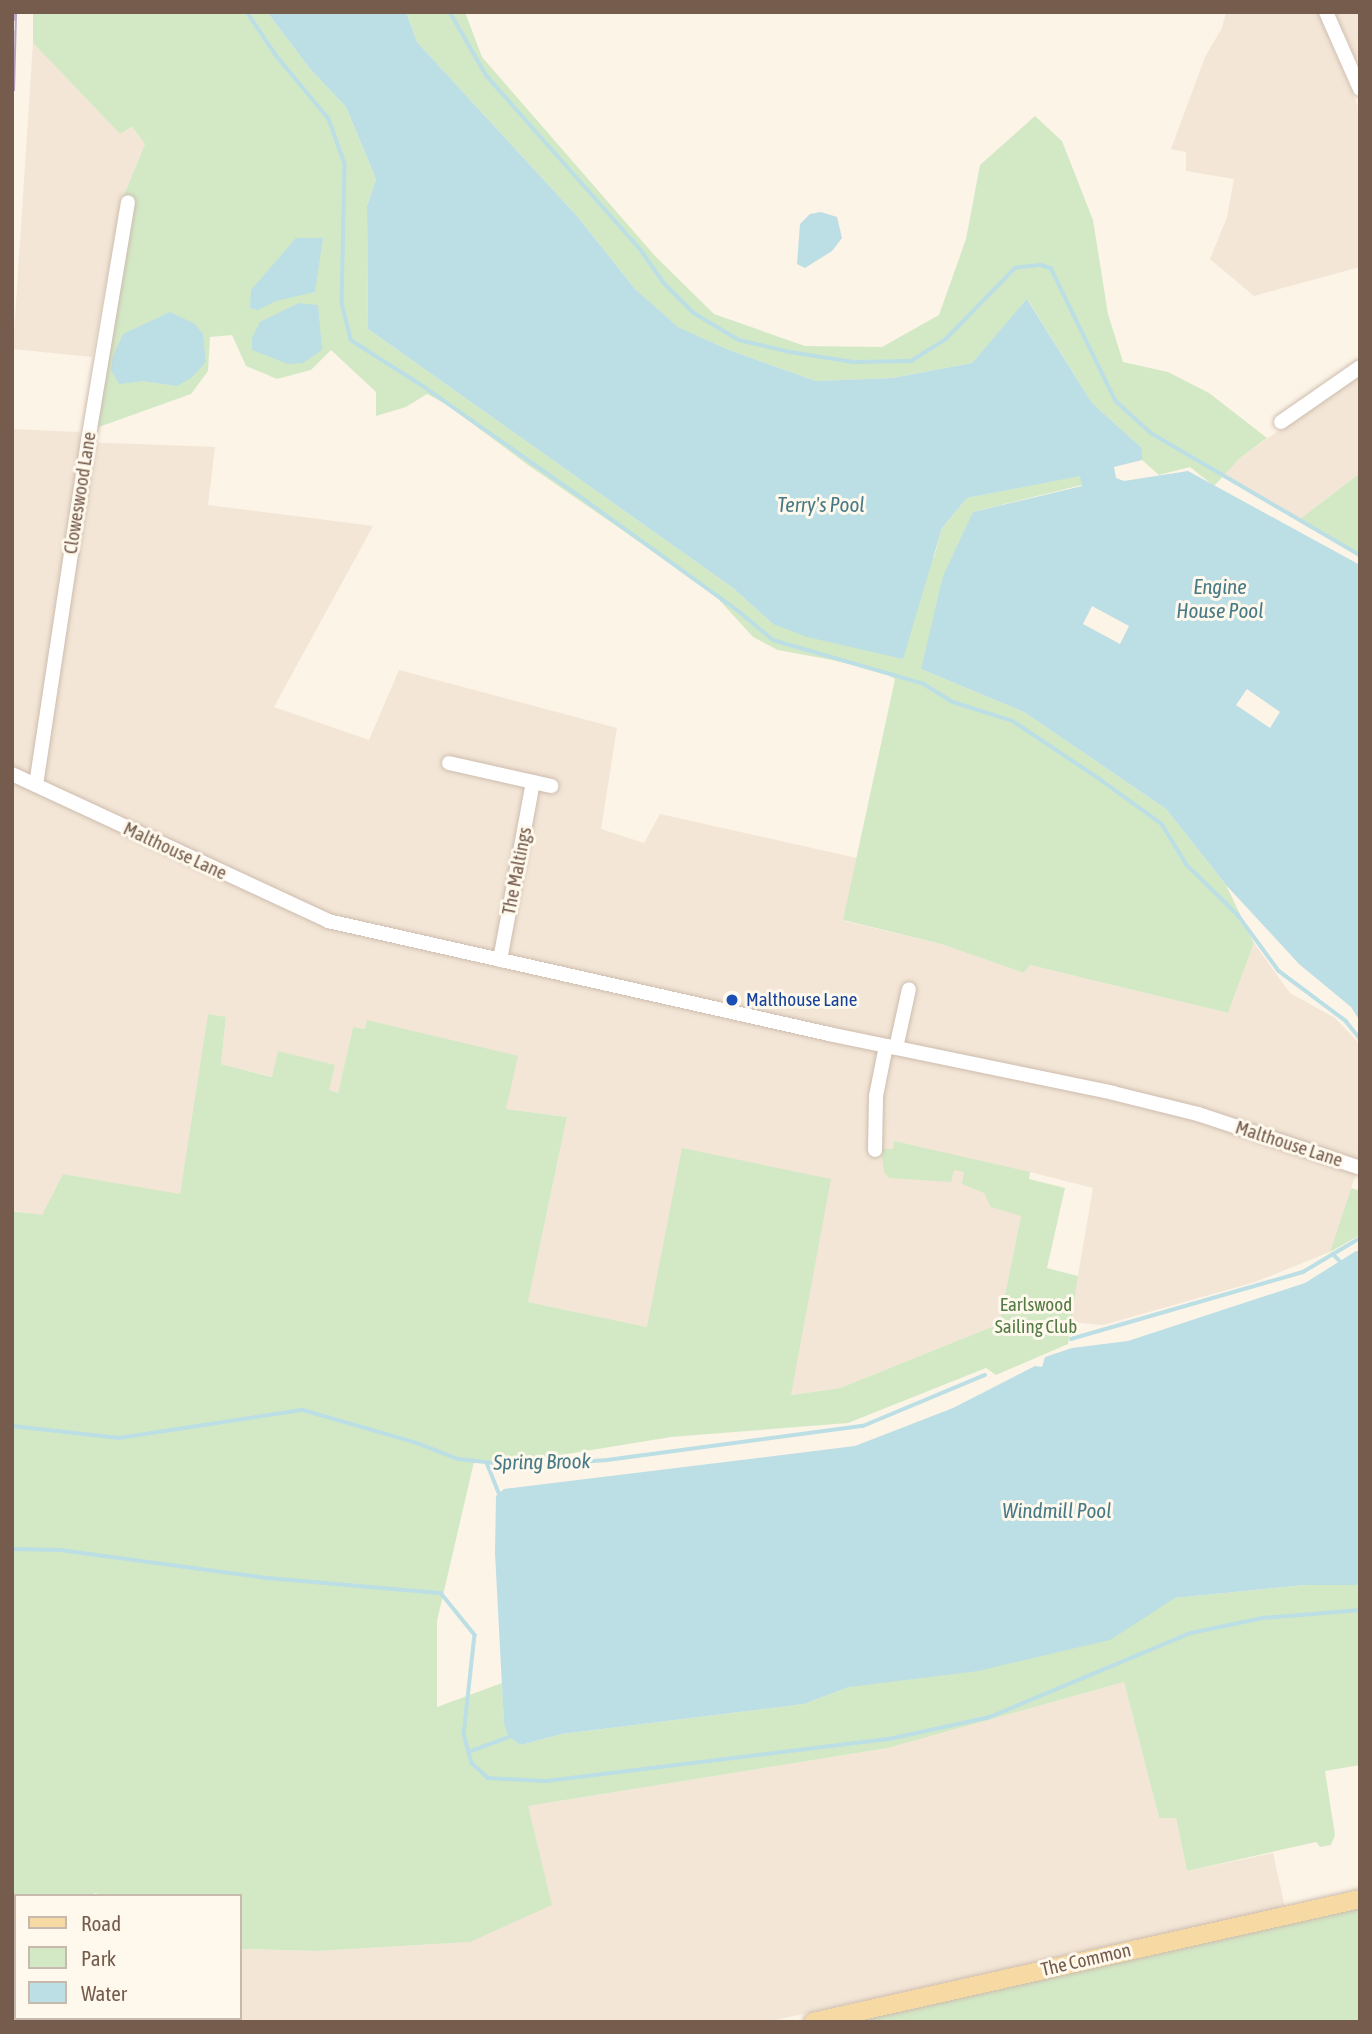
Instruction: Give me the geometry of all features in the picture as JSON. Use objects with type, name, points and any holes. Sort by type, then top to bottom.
[{"type":"main road","name":"The Common","points":[[813,2022],[1360,1899]]},
{"type":"street","points":[[1326,12],[1360,89]]},
{"type":"street","name":"Cloweswood Lane","points":[[36,785],[88,441],[128,202]]},
{"type":"street","points":[[1282,422],[1360,367]]},
{"type":"street","points":[[449,763],[551,786]]},
{"type":"street","name":"Malthouse Lane","points":[[12,774],[328,921],[891,1047],[1086,1087],[1198,1114],[1360,1168]]},
{"type":"street","name":"The Maltings","points":[[500,960],[533,782]]},
{"type":"street","points":[[875,1150],[876,1096],[909,989]]},
{"type":"shaded area","points":[[1226,12],[1318,12],[1360,111],[1360,267],[1254,296],[1210,259],[1227,217],[1234,179],[1186,171],[1186,152],[1171,149],[1205,57],[1222,28]]},
{"type":"shaded area","points":[[1334,12],[1360,12],[1360,55],[1356,59]]},
{"type":"shaded area","points":[[33,43],[120,134],[132,127],[145,144],[121,202],[92,357],[13,349]]},
{"type":"shaded area","points":[[1360,373],[1360,473],[1300,519],[1222,476],[1240,458]]},
{"type":"shaded area","points":[[12,429],[79,432],[83,442],[215,447],[208,505],[373,526],[274,707],[369,740],[399,670],[617,728],[601,829],[644,843],[660,814],[857,858],[844,921],[941,944],[1024,973],[1030,965],[1228,1013],[1254,943],[1290,993],[1335,1018],[1360,1044],[1360,1161],[1330,1252],[1255,1282],[1103,1325],[1070,1322],[1093,1188],[1030,1172],[999,1324],[840,1388],[790,1395],[830,1179],[647,1327],[528,1302],[567,1117],[506,1109],[367,1020],[366,1029],[353,1027],[338,1093],[221,1064],[226,1018],[199,1079],[180,1195],[63,1174],[42,1216],[12,1210]]},
{"type":"shaded area","points":[[1124,1682],[1159,1818],[1176,1818],[1187,1871],[1273,1853],[1285,1907],[767,2022],[110,2022],[242,2020],[242,1949],[318,1951],[470,1942],[501,1925],[528,1806],[888,1748]]},
{"type":"shaded area","points":[[12,1999],[14,2020],[110,2020],[12,2022]]},
{"type":"green space","points":[[33,12],[267,12],[310,69],[346,107],[376,179],[367,206],[368,329],[733,588],[773,624],[934,557],[942,528],[967,498],[1081,475],[1082,485],[973,512],[921,669],[1024,712],[1166,809],[1226,885],[1254,943],[1228,1013],[1030,965],[1024,973],[941,944],[843,920],[895,679],[883,672],[778,650],[753,637],[712,592],[528,465],[446,404],[427,394],[406,407],[376,416],[376,392],[331,350],[311,370],[277,379],[246,366],[232,335],[210,337],[208,371],[191,394],[96,428],[133,206],[121,202],[145,144],[132,127],[120,134],[33,43]]},
{"type":"green space","points":[[406,12],[465,12],[482,57],[655,256],[714,314],[805,346],[882,347],[939,315],[966,239],[980,165],[1035,116],[1062,141],[1093,220],[1108,314],[1123,362],[1168,372],[1209,393],[1267,438],[1240,458],[1214,486],[1190,467],[1159,475],[1142,460],[1142,448],[1092,403],[1028,300],[972,363],[892,378],[816,381],[729,350],[677,327],[635,289],[577,216],[417,42]]},
{"type":"green space","points":[[1360,473],[1360,555],[1300,519]]},
{"type":"green space","name":"Earlswood Sailing Club","points":[[208,1014],[226,1017],[221,1064],[272,1077],[278,1051],[335,1065],[329,1090],[338,1093],[353,1027],[365,1029],[367,1020],[518,1056],[506,1109],[567,1117],[528,1302],[647,1327],[682,1148],[831,1179],[791,1395],[840,1388],[999,1324],[1021,1216],[991,1207],[984,1193],[962,1184],[964,1172],[954,1170],[951,1182],[889,1178],[884,1172],[881,1149],[893,1149],[894,1141],[1030,1172],[1029,1179],[1065,1188],[1047,1268],[1078,1276],[1068,1344],[996,1375],[986,1368],[848,1423],[671,1437],[524,1461],[474,1462],[437,1621],[437,1707],[502,1683],[504,1724],[521,1745],[562,1734],[804,1704],[849,1687],[1175,1598],[1305,1585],[1360,1585],[1360,1765],[1325,1771],[1335,1835],[1331,1845],[1320,1847],[1316,1842],[1187,1871],[1176,1818],[1159,1818],[1124,1682],[888,1748],[528,1806],[552,1905],[470,1942],[318,1951],[242,1949],[242,1894],[14,1894],[12,1999],[12,1211],[42,1215],[63,1174],[180,1194]]},
{"type":"green space","points":[[1360,1185],[1360,1235],[1330,1252],[1351,1188],[1358,1190]]},
{"type":"green space","points":[[1360,1907],[1360,2022],[852,2022]]},
{"type":"water","points":[[267,12],[406,12],[417,42],[577,216],[635,289],[678,327],[729,350],[816,381],[892,378],[972,363],[1027,299],[1092,403],[1142,448],[1142,460],[1114,467],[1116,478],[1124,481],[1188,471],[1360,565],[1360,1021],[1351,1007],[1299,964],[1226,885],[1166,809],[1024,712],[921,669],[943,576],[973,512],[1082,486],[1080,476],[967,498],[942,528],[903,659],[807,637],[773,624],[733,588],[368,329],[367,206],[376,179],[346,107],[310,69]],"holes":[[[1092,606],[1129,626],[1120,644],[1083,624]],[[1247,689],[1280,712],[1270,728],[1236,705]]]},
{"type":"water","points":[[821,212],[837,217],[842,238],[832,251],[805,268],[797,264],[800,224],[810,214]]},
{"type":"water","points":[[296,238],[323,238],[315,292],[276,301],[258,310],[250,308],[251,290]]},
{"type":"water","points":[[299,303],[318,305],[322,350],[303,363],[288,364],[252,350],[252,338],[260,322]]},
{"type":"water","points":[[170,312],[195,324],[203,334],[206,362],[191,378],[177,386],[143,381],[119,384],[111,370],[113,356],[123,334]]},
{"type":"water","name":"Windmill Pool","points":[[1360,1251],[1360,1585],[1305,1585],[1175,1598],[1110,1640],[978,1671],[849,1687],[804,1704],[562,1734],[521,1745],[509,1737],[504,1724],[495,1553],[496,1496],[504,1489],[855,1446],[953,1408],[1035,1366],[1042,1367],[1045,1357],[1072,1348],[1128,1341],[1305,1283]]},
{"type":"waterway","points":[[247,12],[276,55],[329,119],[345,164],[342,303],[351,340],[423,386],[574,492],[740,612],[773,640],[924,684],[953,702],[1013,721],[1101,780],[1162,824],[1187,865],[1238,915],[1279,971],[1346,1021],[1360,1038]]},
{"type":"waterway","points":[[450,12],[487,76],[641,250],[664,283],[694,313],[739,340],[790,352],[853,362],[911,361],[946,339],[1015,268],[1041,265],[1051,268],[1116,401],[1151,433],[1360,555]]},
{"type":"waterway","points":[[1071,1339],[1303,1272],[1360,1238]]},
{"type":"waterway","points":[[1333,1254],[1340,1261]]},
{"type":"waterway","name":"Spring Brook","points":[[12,1426],[119,1438],[303,1410],[417,1443],[458,1459],[522,1466],[607,1460],[863,1426],[985,1375]]},
{"type":"waterway","points":[[487,1463],[499,1493]]},
{"type":"waterway","points":[[12,1549],[60,1550],[268,1578],[441,1593],[475,1635],[464,1734],[472,1763],[488,1778],[546,1781],[889,1739],[990,1717],[1191,1633],[1263,1618],[1360,1610]]},
{"type":"waterway","points":[[469,1752],[509,1737]]},
{"type":"railway","points":[[12,91],[14,12]]},
{"type":"place","name":"Malthouse Lane","points":[[732,1000]]},
{"type":"water label","name":"Terry's Pool","points":[[821,504]]},
{"type":"water label","name":"Engine House Pool","points":[[1220,598]]}]
